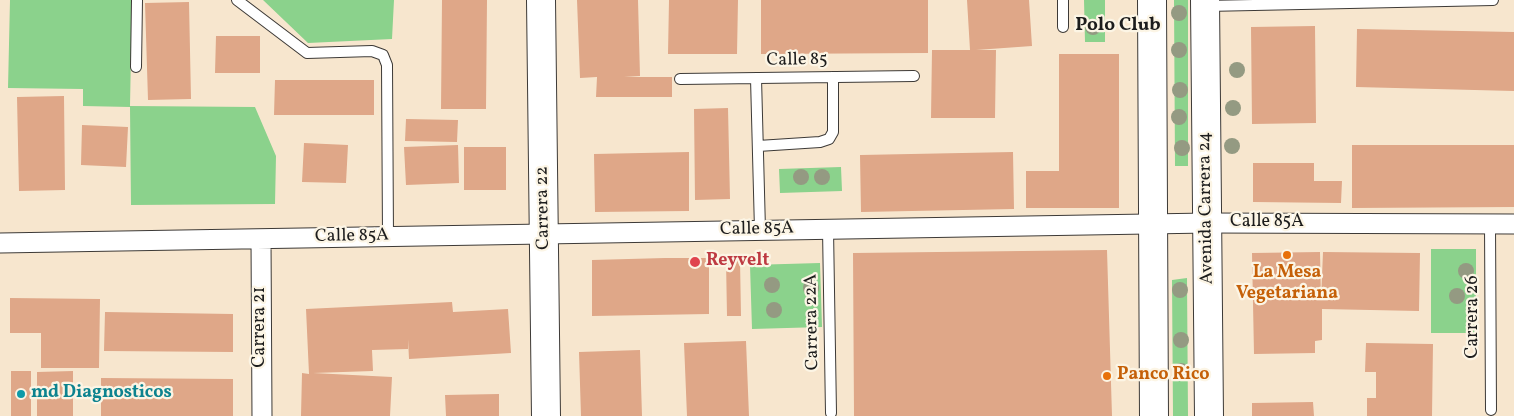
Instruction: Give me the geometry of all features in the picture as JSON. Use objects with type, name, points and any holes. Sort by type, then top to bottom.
[{"type":"main road","name":"Carrera 22","points":[[541,0],[546,416]]},
{"type":"main road","points":[[1152,0],[1154,416]]},
{"type":"main road","name":"Avenida Carrera 24","points":[[1205,3],[1209,416]]},
{"type":"street","name":"Calle 85A","points":[[0,243],[1208,223],[1514,224]]},
{"type":"street","name":"Carrera 21","points":[[261,238],[262,416]]},
{"type":"lane","points":[[136,67],[137,0]]},
{"type":"lane","points":[[237,0],[307,53],[372,51],[383,55],[387,65],[388,236]]},
{"type":"lane","points":[[1063,0],[1064,27]]},
{"type":"lane","points":[[1205,3],[1493,0]]},
{"type":"lane","name":"Calle 85","points":[[680,79],[914,76]]},
{"type":"lane","points":[[758,146],[820,142],[829,139],[833,132],[833,77]]},
{"type":"lane","points":[[756,78],[760,230]]},
{"type":"lane","name":"Carrera 26","points":[[1490,224],[1491,410]]},
{"type":"lane","name":"Carrera 22A","points":[[828,229],[831,413]]},
{"type":"green space","points":[[10,0],[132,0],[130,106],[255,107],[276,156],[275,204],[131,205],[130,107],[83,106],[83,89],[8,88]]},
{"type":"green space","points":[[263,0],[394,0],[392,39],[308,43]]},
{"type":"green space","points":[[1084,0],[1105,0],[1105,42],[1085,42]]},
{"type":"green space","points":[[1174,0],[1188,0],[1188,166],[1175,166]]},
{"type":"green space","points":[[841,167],[842,191],[780,193],[779,169]]},
{"type":"green space","points":[[1431,249],[1476,249],[1476,333],[1431,333]]},
{"type":"green space","points":[[820,263],[822,327],[752,329],[750,265]]},
{"type":"green space","points":[[1187,278],[1188,416],[1173,416],[1172,280]]},
{"type":"building","points":[[442,0],[487,0],[486,109],[441,109]]},
{"type":"building","points":[[577,0],[638,0],[640,76],[624,77],[672,77],[672,97],[596,97],[597,77],[580,78]]},
{"type":"building","points":[[669,0],[738,0],[737,54],[668,54]]},
{"type":"building","points":[[761,0],[928,0],[928,53],[761,54]]},
{"type":"building","points":[[967,0],[1029,0],[1032,46],[976,50],[996,50],[995,118],[931,118],[932,50],[970,50]]},
{"type":"building","points":[[189,2],[191,99],[148,100],[145,3]]},
{"type":"building","points":[[1315,26],[1316,123],[1252,124],[1251,27]]},
{"type":"building","points":[[1357,29],[1514,32],[1514,91],[1356,87]]},
{"type":"building","points":[[216,36],[260,36],[260,73],[215,73]]},
{"type":"building","points":[[1059,54],[1119,54],[1119,208],[1026,208],[1026,171],[1059,171]]},
{"type":"building","points":[[275,80],[374,80],[374,115],[274,115]]},
{"type":"building","points":[[64,96],[65,190],[19,191],[17,97]]},
{"type":"building","points":[[728,108],[730,199],[695,200],[694,109]]},
{"type":"building","points":[[406,119],[458,120],[457,142],[405,141]]},
{"type":"building","points":[[82,125],[128,127],[126,167],[81,165]]},
{"type":"building","points":[[304,143],[348,145],[346,183],[302,182]]},
{"type":"building","points":[[458,145],[459,183],[406,185],[404,147]]},
{"type":"building","points":[[1352,145],[1514,145],[1514,207],[1352,208]]},
{"type":"building","points":[[464,147],[506,147],[506,190],[464,190]]},
{"type":"building","points":[[689,152],[689,211],[595,212],[594,154]]},
{"type":"building","points":[[1013,152],[1014,209],[861,212],[860,155]]},
{"type":"building","points":[[1253,163],[1314,163],[1314,181],[1342,181],[1341,203],[1253,202]]},
{"type":"building","points":[[1107,250],[1112,416],[854,416],[853,253]]},
{"type":"building","points":[[1320,252],[1321,301],[1323,252],[1420,253],[1419,311],[1322,309],[1322,340],[1315,341],[1315,353],[1254,354],[1252,253]]},
{"type":"building","points":[[709,258],[709,314],[592,316],[592,260]]},
{"type":"building","points":[[726,260],[740,260],[741,316],[727,316]]},
{"type":"building","points":[[10,298],[100,299],[99,368],[41,368],[41,333],[10,333]]},
{"type":"building","points":[[452,302],[453,312],[508,309],[511,353],[409,359],[408,339],[408,349],[372,350],[373,371],[313,373],[392,377],[390,416],[301,416],[302,373],[309,374],[306,309]]},
{"type":"building","points":[[105,312],[233,314],[233,352],[104,351]]},
{"type":"building","points":[[746,341],[749,416],[687,416],[684,343]]},
{"type":"building","points":[[1366,343],[1433,344],[1432,416],[1367,416],[1367,398],[1376,398],[1376,372],[1365,372]]},
{"type":"building","points":[[640,350],[642,416],[581,416],[579,352]]},
{"type":"building","name":"md Diagnosticos","points":[[11,371],[31,371],[31,416],[11,416]]},
{"type":"building","points":[[73,371],[73,416],[37,416],[37,372]]},
{"type":"building","points":[[101,378],[233,379],[233,416],[101,416]]},
{"type":"building","points":[[499,394],[499,416],[446,416],[445,395]]},
{"type":"building","points":[[1313,402],[1314,416],[1252,416],[1252,403]]},
{"type":"place","name":"La Mesa Vegetariana","points":[[1287,255]]},
{"type":"place","name":"Reyvelt","points":[[695,262]]},
{"type":"place","name":"Panco Rico","points":[[1107,376]]},
{"type":"place","name":"md Diagnosticos","points":[[21,394]]},
{"type":"district","name":"Polo Club","points":[[1118,27]]}]
